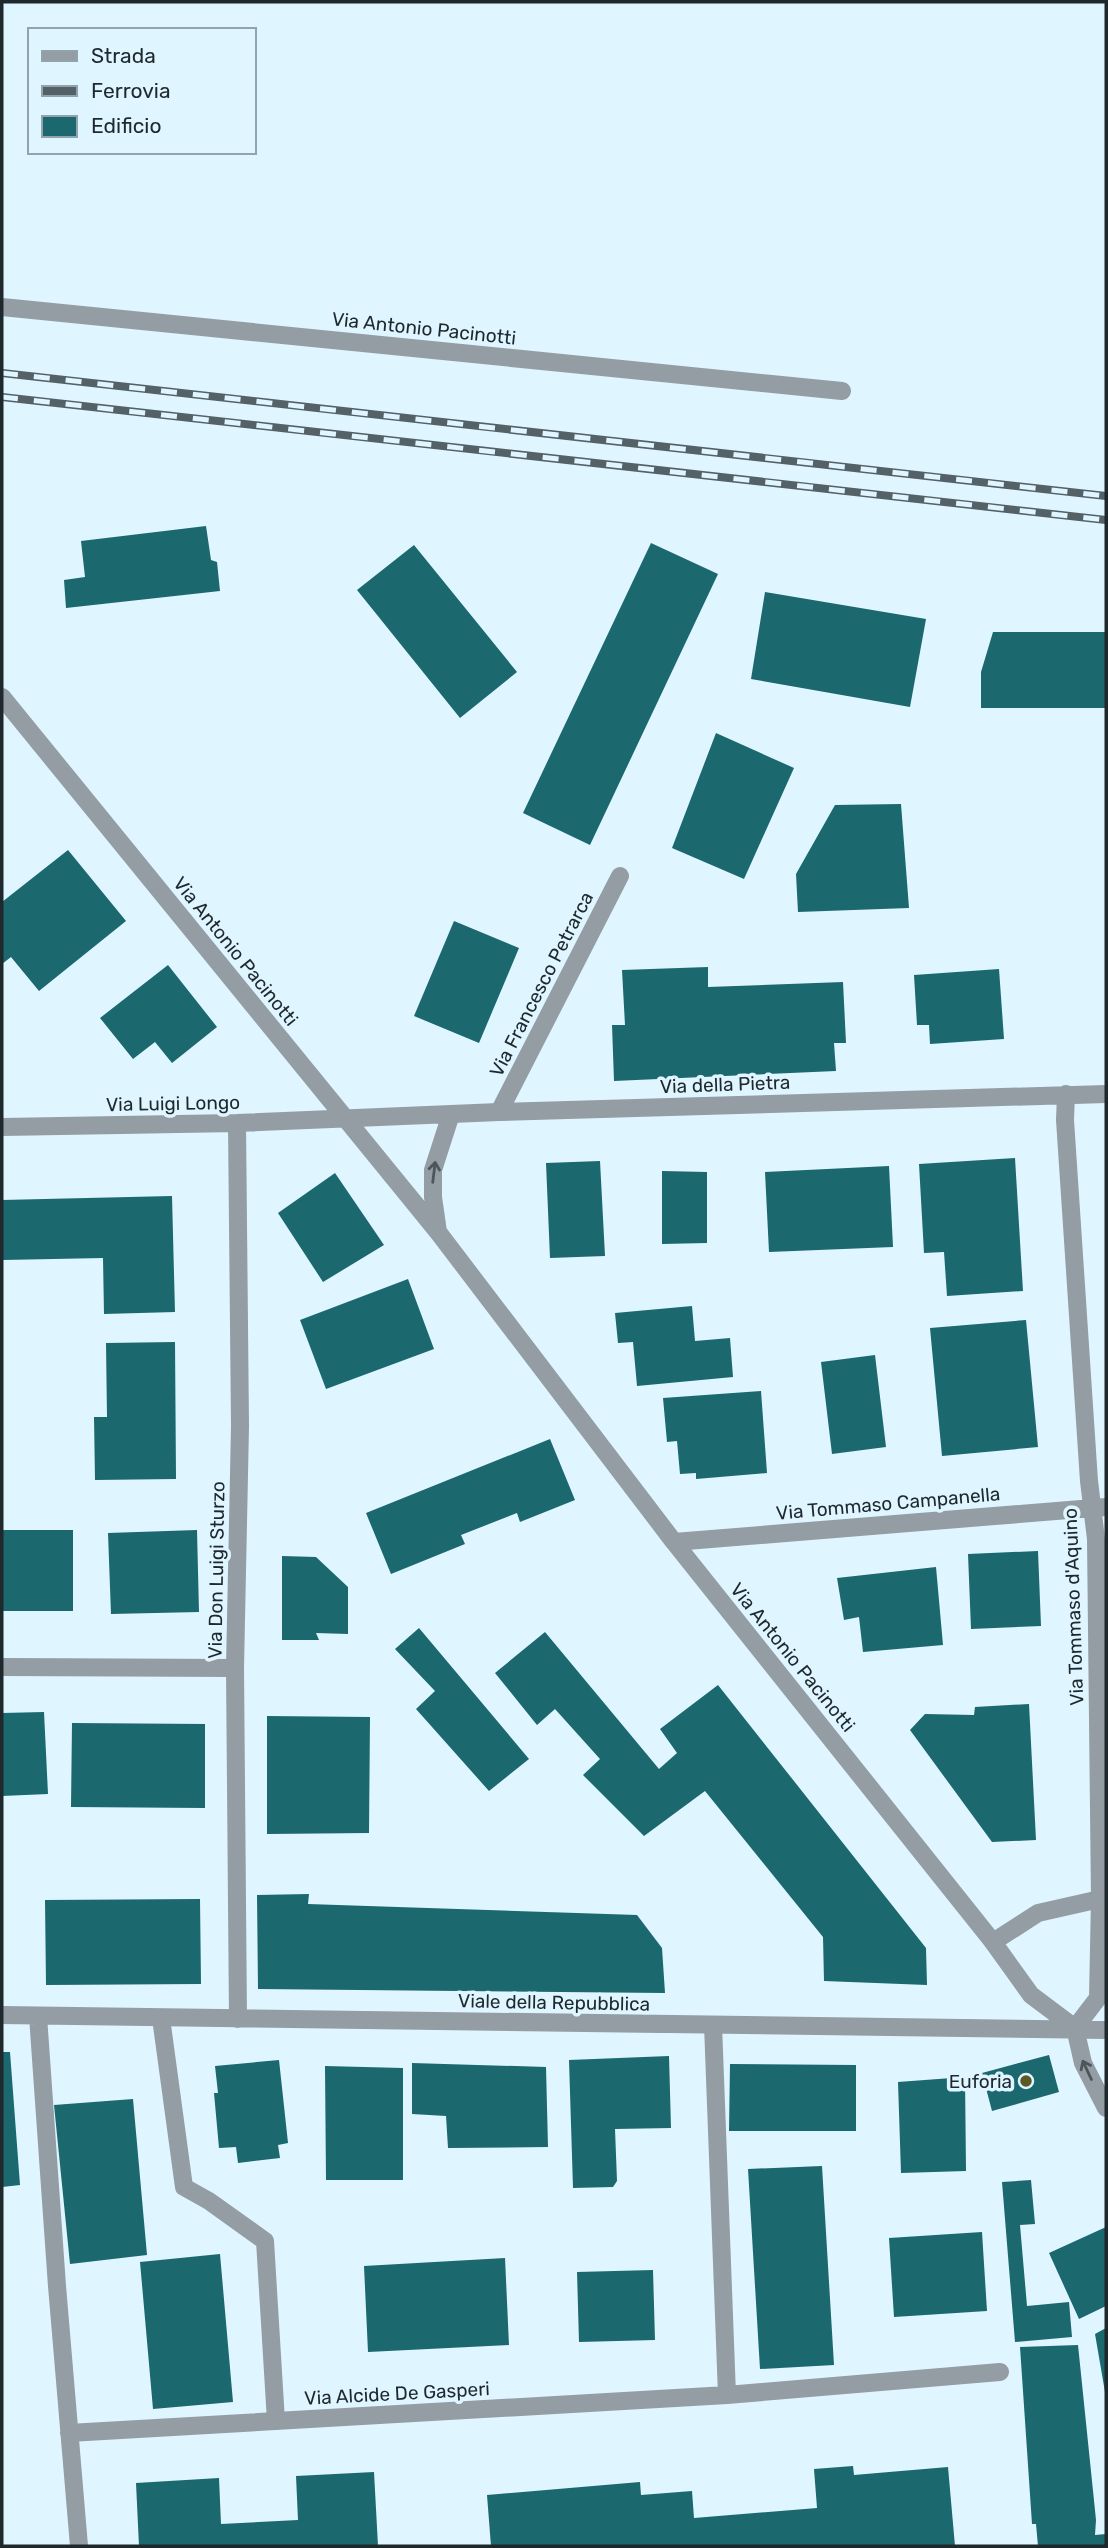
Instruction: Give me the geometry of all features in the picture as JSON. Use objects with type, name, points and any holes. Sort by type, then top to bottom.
[{"type":"street","name":"Via Antonio Pacinotti","points":[[2,307],[842,390]]},
{"type":"street","name":"Via Antonio Pacinotti","points":[[2,697],[438,1233],[674,1542],[993,1942],[1031,1995],[1075,2028]]},
{"type":"street","name":"Via Francesco Petrarca","points":[[499,1112],[620,876]]},
{"type":"street","name":"Via Tommaso d'Aquino","points":[[1066,1094],[1089,1481],[1099,1507],[1096,1539],[1100,1899],[1098,1998],[1075,2028]]},
{"type":"street","name":"Via della Pietra","points":[[345,1118],[1106,1094]]},
{"type":"street","name":"Via Antonio Pacinotti","points":[[438,1233],[433,1170],[451,1114]]},
{"type":"street","name":"Via Luigi Longo","points":[[2,1127],[237,1123],[345,1118]]},
{"type":"street","name":"Via Don Luigi Sturzo","points":[[237,1123],[240,1426],[235,1668],[238,2019]]},
{"type":"street","name":"Via Tommaso Campanella","points":[[674,1542],[1099,1507]]},
{"type":"street","points":[[2,1667],[235,1668]]},
{"type":"street","points":[[993,1942],[1038,1913],[1100,1899]]},
{"type":"street","name":"Viale della Repubblica","points":[[2,2015],[1106,2030]]},
{"type":"street","points":[[38,2016],[79,2546]]},
{"type":"street","points":[[162,2018],[184,2187],[209,2201],[265,2241],[276,2421]]},
{"type":"street","points":[[713,2025],[727,2395]]},
{"type":"street","points":[[1075,2028],[1083,2063],[1106,2108]]},
{"type":"street","name":"Via Alcide De Gasperi","points":[[69,2433],[727,2395],[1000,2372]]},
{"type":"building","points":[[206,526],[211,560],[217,562],[220,591],[66,608],[64,580],[85,577],[81,541]]},
{"type":"building","points":[[651,543],[718,574],[590,845],[523,813]]},
{"type":"building","points":[[414,545],[517,672],[460,718],[357,590]]},
{"type":"building","points":[[765,592],[926,619],[910,707],[751,679]]},
{"type":"building","points":[[993,632],[1106,632],[1106,708],[981,708],[981,672]]},
{"type":"building","points":[[716,733],[794,768],[744,879],[672,848]]},
{"type":"building","points":[[901,804],[909,908],[798,912],[796,874],[835,805]]},
{"type":"building","points":[[68,850],[126,921],[39,991],[11,957],[2,964],[2,902]]},
{"type":"building","points":[[454,921],[519,948],[479,1043],[414,1016]]},
{"type":"building","points":[[168,965],[217,1027],[172,1063],[155,1042],[133,1059],[100,1018]]},
{"type":"building","points":[[708,967],[708,987],[843,982],[846,1043],[834,1043],[836,1071],[614,1081],[612,1025],[625,1025],[622,970]]},
{"type":"building","points":[[999,969],[1004,1039],[930,1044],[929,1025],[917,1025],[914,975]]},
{"type":"building","points":[[1015,1158],[1023,1291],[947,1296],[944,1252],[924,1253],[919,1164]]},
{"type":"building","points":[[600,1161],[605,1256],[550,1258],[546,1163]]},
{"type":"building","points":[[889,1166],[893,1247],[769,1252],[765,1172]]},
{"type":"building","points":[[662,1171],[707,1172],[707,1243],[662,1244]]},
{"type":"building","points":[[335,1173],[384,1245],[323,1282],[278,1213]]},
{"type":"building","points":[[172,1196],[175,1312],[104,1314],[103,1258],[3,1260],[2,1200]]},
{"type":"building","points":[[408,1279],[434,1349],[326,1389],[300,1320]]},
{"type":"building","points":[[692,1306],[695,1341],[730,1338],[733,1377],[637,1386],[633,1342],[618,1343],[615,1313]]},
{"type":"building","points":[[1026,1320],[1038,1447],[942,1456],[930,1328]]},
{"type":"building","points":[[175,1342],[176,1479],[95,1480],[94,1417],[107,1417],[106,1343]]},
{"type":"building","points":[[875,1355],[886,1447],[832,1454],[821,1362]]},
{"type":"building","points":[[761,1391],[767,1473],[696,1479],[696,1473],[680,1474],[677,1441],[667,1442],[663,1398]]},
{"type":"building","points":[[550,1439],[575,1500],[520,1522],[517,1513],[461,1535],[465,1544],[391,1574],[366,1513]]},
{"type":"building","points":[[2,1530],[73,1530],[73,1611],[2,1611]]},
{"type":"building","points":[[197,1530],[199,1612],[111,1614],[108,1533]]},
{"type":"building","points":[[1038,1551],[1041,1626],[971,1629],[968,1554]]},
{"type":"building","points":[[282,1556],[316,1557],[348,1587],[348,1634],[316,1633],[319,1640],[282,1640]]},
{"type":"building","points":[[936,1567],[943,1645],[863,1652],[859,1617],[844,1620],[837,1578]]},
{"type":"building","points":[[419,1628],[529,1759],[489,1791],[416,1709],[435,1691],[395,1649]]},
{"type":"building","points":[[545,1632],[659,1769],[677,1753],[660,1729],[718,1685],[926,1948],[927,1985],[824,1981],[823,1937],[705,1791],[644,1836],[583,1775],[600,1759],[555,1709],[537,1725],[495,1673]]},
{"type":"building","points":[[1029,1704],[1036,1840],[992,1842],[910,1730],[925,1714],[974,1715],[975,1707]]},
{"type":"building","points":[[44,1712],[48,1794],[2,1796],[2,1713]]},
{"type":"building","points":[[267,1716],[370,1717],[369,1833],[267,1834]]},
{"type":"building","points":[[72,1723],[205,1724],[205,1808],[71,1807]]},
{"type":"building","points":[[309,1894],[308,1904],[637,1915],[662,1948],[665,1993],[258,1989],[257,1895]]},
{"type":"building","points":[[200,1899],[201,1984],[46,1985],[45,1900]]},
{"type":"building","points":[[2,2052],[10,2052],[20,2185],[2,2187]]},
{"type":"building","points":[[1049,2055],[1059,2092],[992,2111],[982,2073]]},
{"type":"building","points":[[669,2056],[671,2128],[615,2129],[617,2181],[613,2187],[573,2188],[569,2060]]},
{"type":"building","points":[[279,2060],[288,2143],[278,2145],[280,2158],[238,2163],[236,2147],[219,2148],[214,2093],[218,2093],[215,2066]]},
{"type":"building","points":[[412,2063],[546,2067],[548,2147],[448,2148],[446,2116],[412,2114]]},
{"type":"building","points":[[730,2064],[856,2065],[856,2131],[729,2131]]},
{"type":"building","points":[[325,2066],[403,2068],[403,2180],[326,2180]]},
{"type":"building","points":[[965,2077],[966,2171],[901,2173],[898,2082]]},
{"type":"building","points":[[133,2099],[147,2255],[70,2264],[54,2105]]},
{"type":"building","points":[[822,2166],[834,2365],[760,2369],[748,2169]]},
{"type":"building","points":[[1031,2180],[1035,2224],[1020,2225],[1027,2306],[1069,2302],[1072,2337],[1015,2342],[1002,2182]]},
{"type":"building","points":[[1106,2227],[1106,2306],[1079,2319],[1049,2253]]},
{"type":"building","points":[[982,2232],[987,2311],[894,2317],[889,2238]]},
{"type":"building","points":[[220,2254],[233,2402],[153,2409],[140,2262]]},
{"type":"building","points":[[505,2258],[509,2345],[368,2352],[364,2266]]},
{"type":"building","points":[[653,2270],[655,2340],[579,2342],[577,2272]]},
{"type":"building","points":[[1106,2328],[1106,2392],[1105,2392],[1095,2334]]},
{"type":"building","points":[[1078,2345],[1096,2520],[1095,2535],[1106,2534],[1106,2546],[1038,2546],[1036,2524],[1032,2524],[1020,2347]]},
{"type":"building","points":[[853,2466],[854,2475],[948,2467],[955,2546],[491,2546],[487,2495],[640,2482],[641,2495],[692,2491],[694,2518],[817,2508],[814,2469]]},
{"type":"building","points":[[374,2472],[378,2546],[139,2546],[136,2483],[219,2478],[221,2524],[298,2520],[296,2476]]},
{"type":"railway","points":[[2,373],[1106,496]]},
{"type":"railway","points":[[2,397],[1106,520]]},
{"type":"place","name":"Euforia","points":[[1026,2081]]}]
